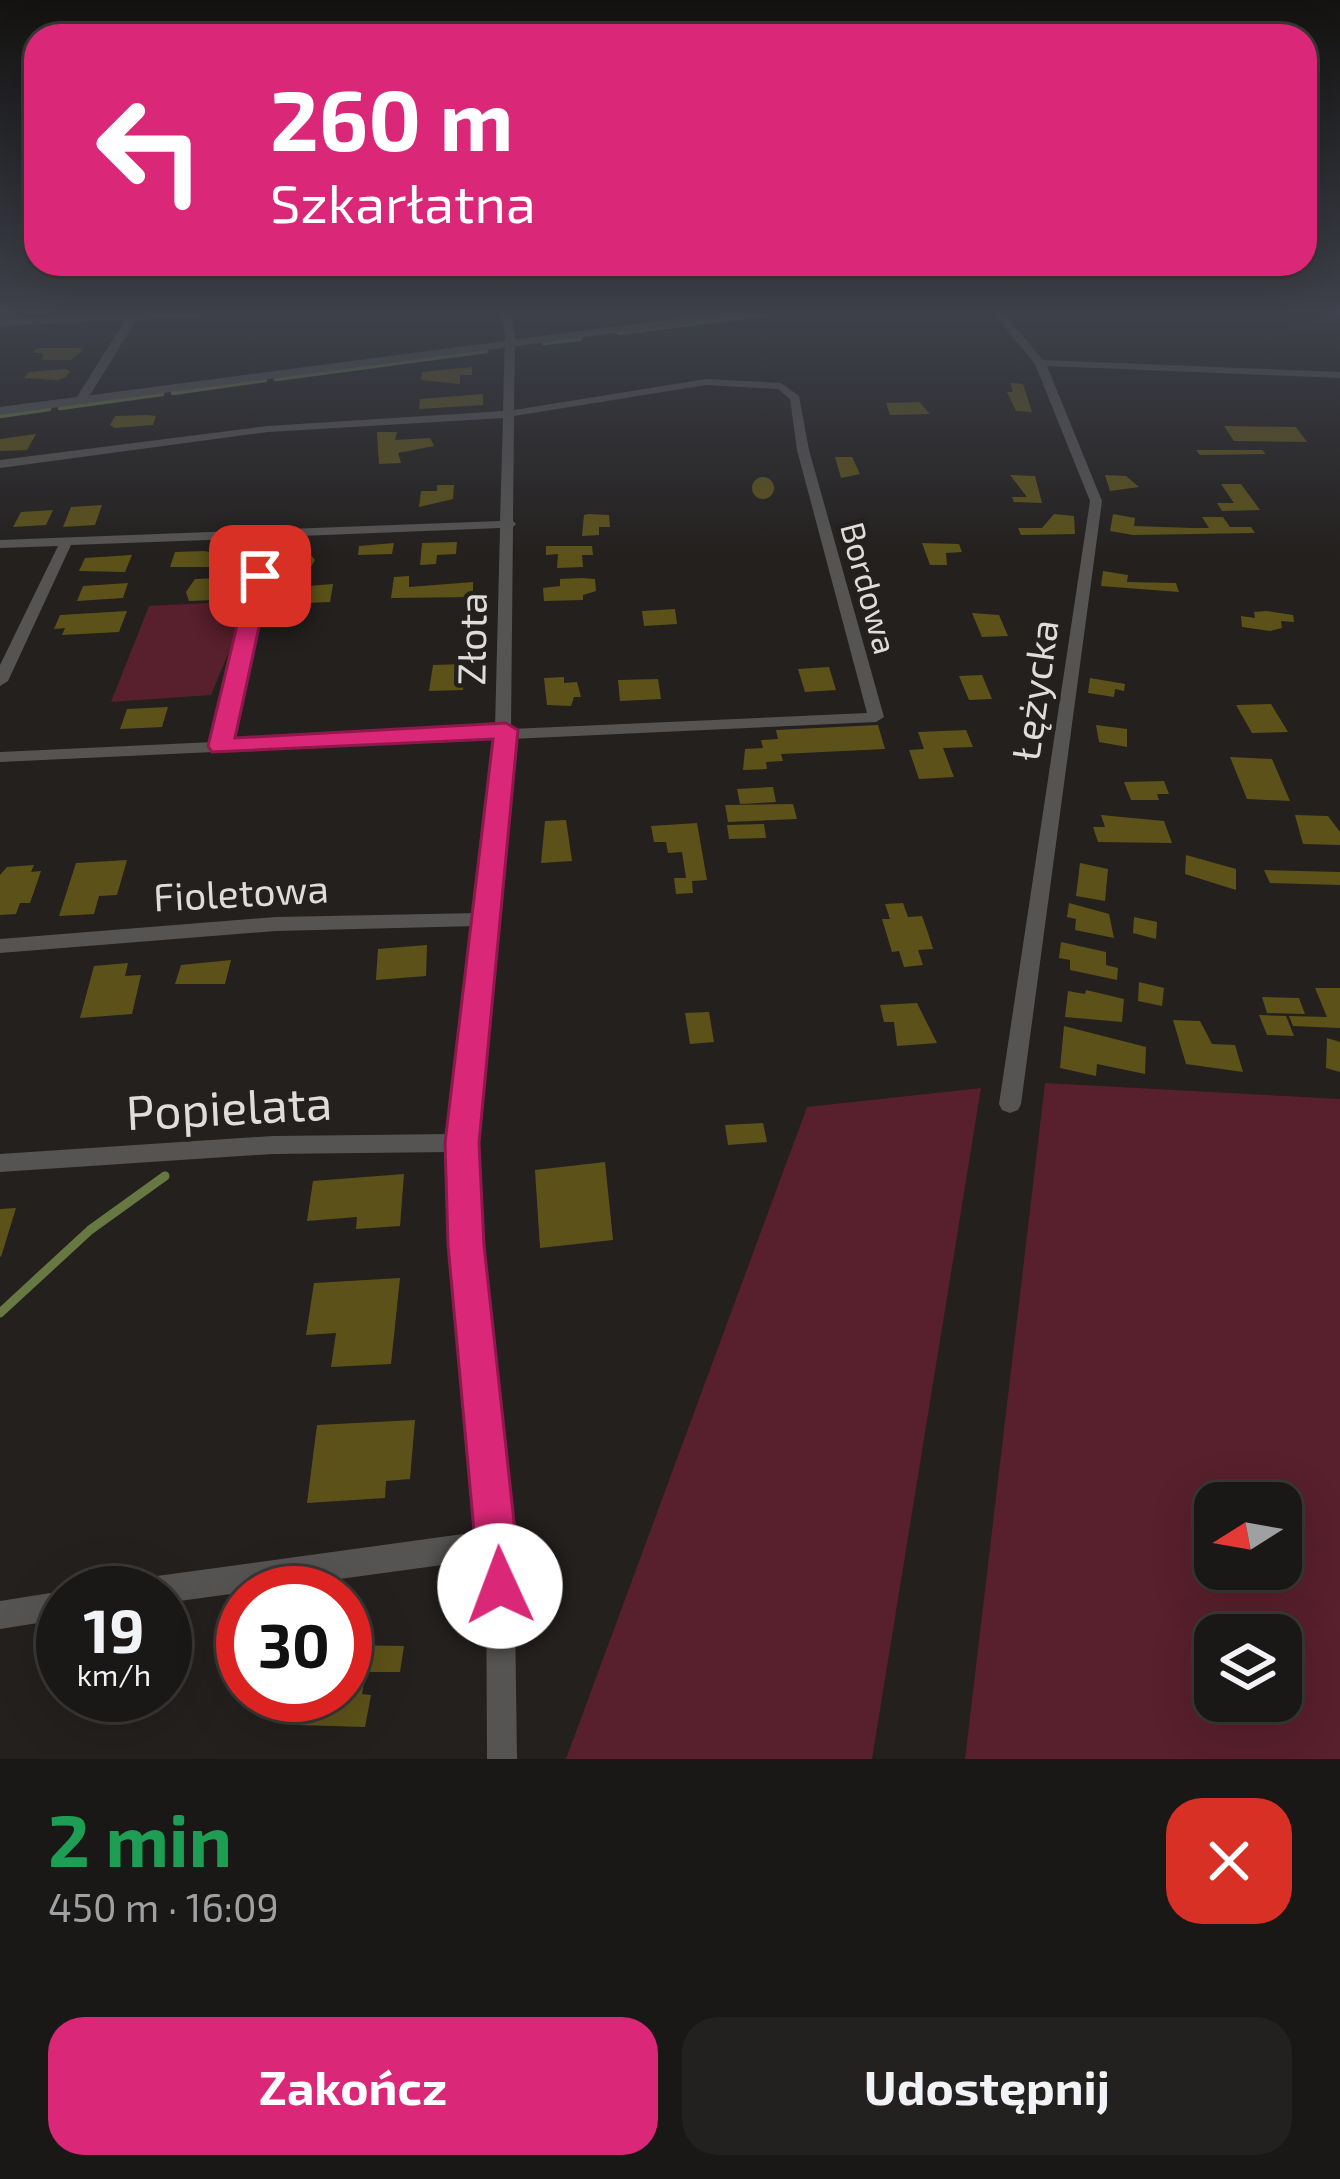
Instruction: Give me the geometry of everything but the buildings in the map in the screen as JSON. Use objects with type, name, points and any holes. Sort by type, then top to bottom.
[{"type":"street","points":[[81,400],[86,392]]},
{"type":"street","points":[[0,411],[141,392]]},
{"type":"street","name":"Złota","points":[[502,1759],[500,1543],[466,1245],[462,1143],[506,730],[508,392]]},
{"type":"street","name":"Bordowa","points":[[509,411],[637,392]]},
{"type":"street","name":"Bordowa","points":[[506,730],[876,717],[791,392]]},
{"type":"street","name":"Łężycka","points":[[1010,1104],[1096,501],[1052,392]]},
{"type":"street","points":[[0,464],[268,429],[483,418],[509,411]]},
{"type":"street","points":[[0,544],[511,524]]},
{"type":"street","points":[[220,746],[269,534]]},
{"type":"street","points":[[0,681],[66,542]]},
{"type":"street","points":[[0,757],[506,730]]},
{"type":"street","name":"Fioletowa","points":[[0,946],[276,924],[486,919]]},
{"type":"street","name":"Popielata","points":[[0,1163],[273,1144],[462,1143]]},
{"type":"street","points":[[192,1585],[500,1543]]},
{"type":"street","points":[[0,1615],[36,1609]]},
{"type":"shaded area","points":[[250,601],[211,695],[111,702],[149,606]]},
{"type":"shaded area","points":[[1045,1083],[1340,1099],[1340,1759],[965,1759]]},
{"type":"shaded area","points":[[981,1088],[872,1759],[566,1759],[807,1107]]},
{"type":"waterway","points":[[173,393],[179,392]]},
{"type":"waterway","points":[[60,408],[162,394]]},
{"type":"waterway","points":[[0,416],[49,409]]},
{"type":"waterway","points":[[0,1313],[90,1230],[165,1176]]},
{"type":"route","points":[[260,576],[220,746],[506,730],[462,1143],[466,1245],[500,1543],[500,1586]]}]
